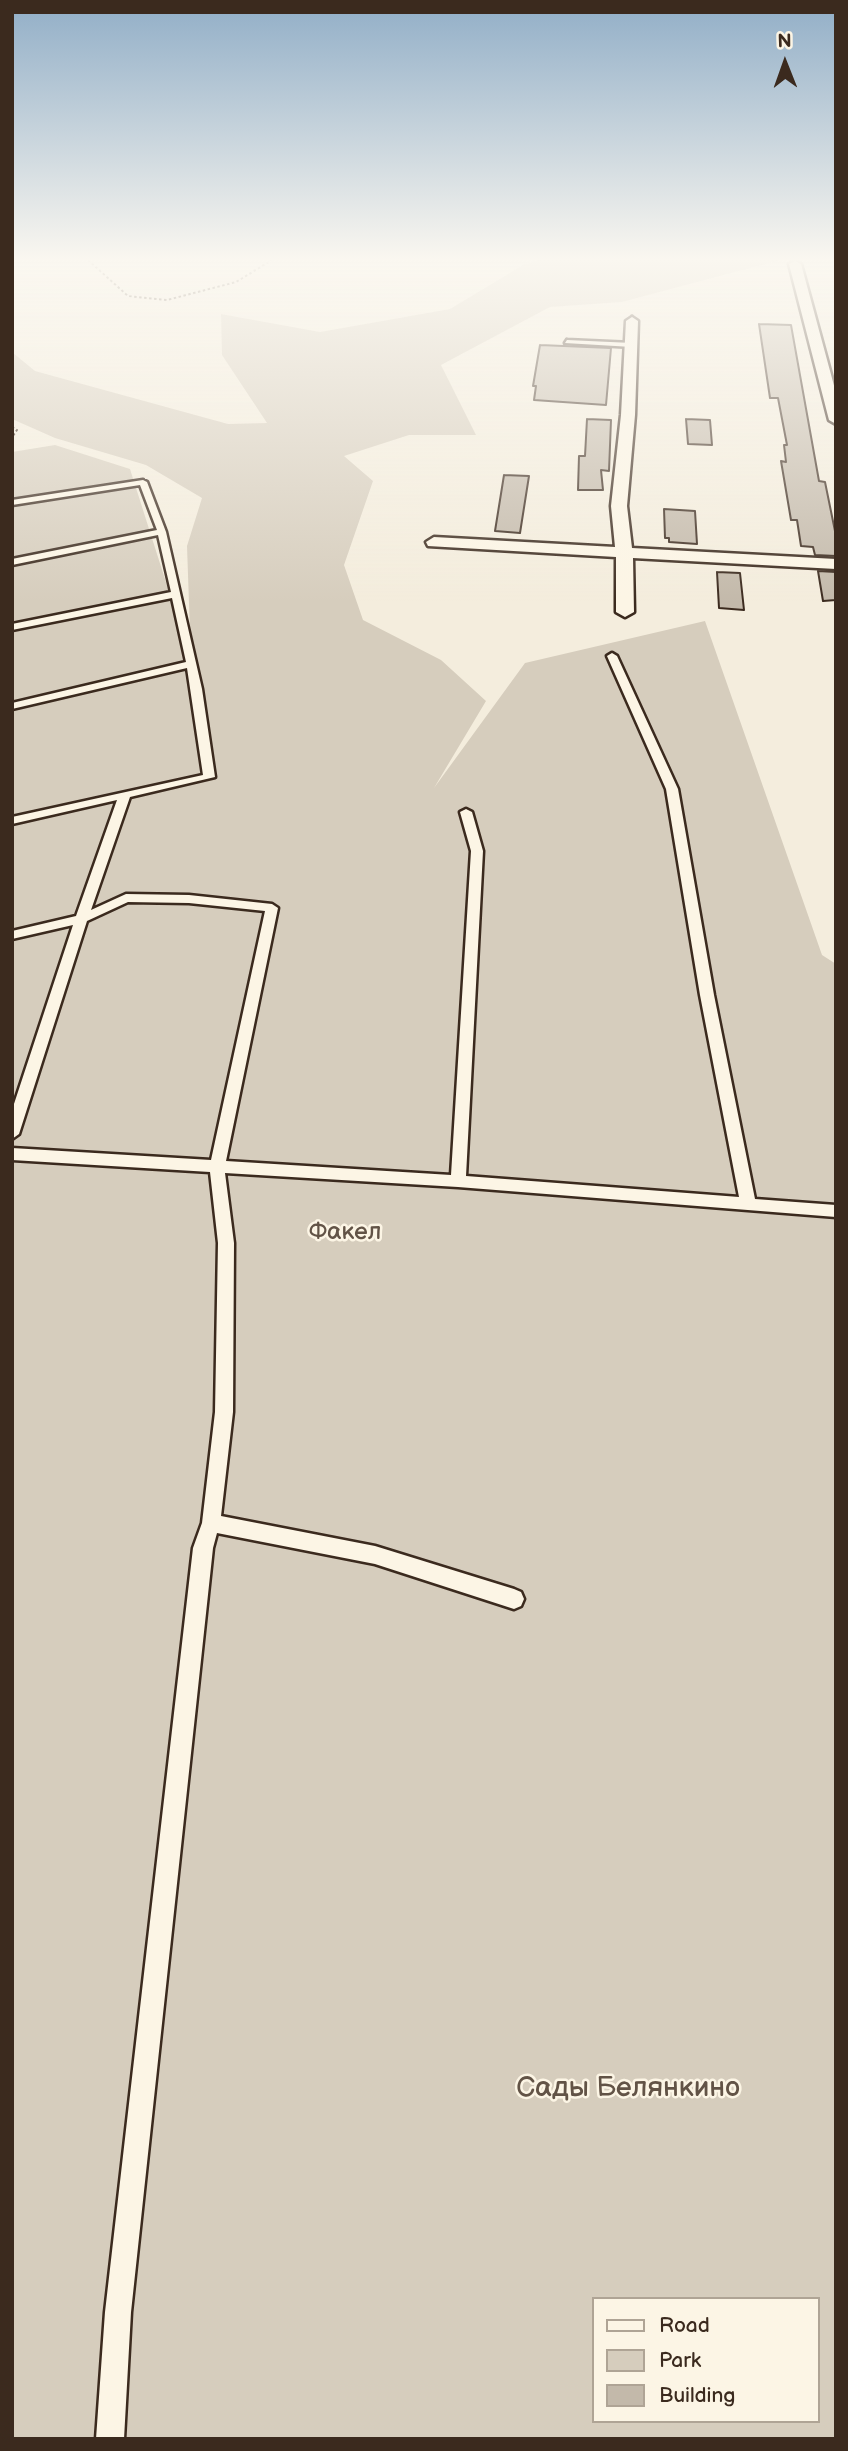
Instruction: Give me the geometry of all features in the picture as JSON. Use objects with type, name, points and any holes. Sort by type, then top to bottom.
[{"type":"street","points":[[625,612],[624,552],[619,506],[630,374]]},
{"type":"street","points":[[824,374],[836,420]]},
{"type":"street","points":[[435,542],[836,564]]},
{"type":"lane","points":[[12,503],[143,482],[162,532],[192,664],[209,777],[12,821]]},
{"type":"lane","points":[[12,562],[162,532]]},
{"type":"lane","points":[[12,627],[176,594]]},
{"type":"lane","points":[[612,656],[672,789],[707,995],[748,1204]]},
{"type":"lane","points":[[12,706],[192,664]]},
{"type":"lane","points":[[12,1134],[81,919],[125,796]]},
{"type":"lane","points":[[458,1181],[477,851],[466,812]]},
{"type":"lane","points":[[12,935],[81,919],[126,898],[189,899],[272,908],[217,1168],[226,1243],[224,1412],[211,1523],[203,1548],[118,2312],[110,2439]]},
{"type":"lane","points":[[12,1154],[458,1181],[836,1211]]},
{"type":"lane","points":[[211,1523],[375,1555],[514,1599]]},
{"type":"path","points":[[12,427],[17,430],[12,436]]},
{"type":"green space","name":"Факел","points":[[12,374],[47,374],[228,424],[267,423],[235,374],[446,374],[476,435],[409,435],[344,456],[373,481],[344,565],[363,620],[441,660],[486,701],[434,788],[525,663],[705,621],[822,955],[836,964],[836,2439],[12,2439],[12,452],[55,445],[130,469],[191,661],[187,546],[202,498],[146,465],[55,438],[12,419]]},
{"type":"building","points":[[535,374],[609,374],[606,405],[534,400],[536,386],[533,386]]},
{"type":"building","points":[[766,374],[800,374],[819,481],[825,482],[835,531],[836,556],[815,555],[813,547],[801,546],[797,520],[791,520],[781,461],[786,462],[784,445],[787,445],[778,398],[770,398]]},
{"type":"building","points":[[587,419],[611,420],[609,471],[601,470],[603,490],[578,490],[579,456],[585,456]]},
{"type":"building","points":[[686,419],[710,420],[712,445],[688,444]]},
{"type":"building","points":[[504,475],[529,476],[520,533],[495,531]]},
{"type":"building","points":[[664,509],[695,511],[697,544],[669,542],[669,538],[665,538]]},
{"type":"building","points":[[818,571],[836,572],[836,600],[823,601]]},
{"type":"building","points":[[717,572],[740,573],[744,610],[719,608]]},
{"type":"park label","name":"Сады Белянкино","points":[[628,2089]]}]
